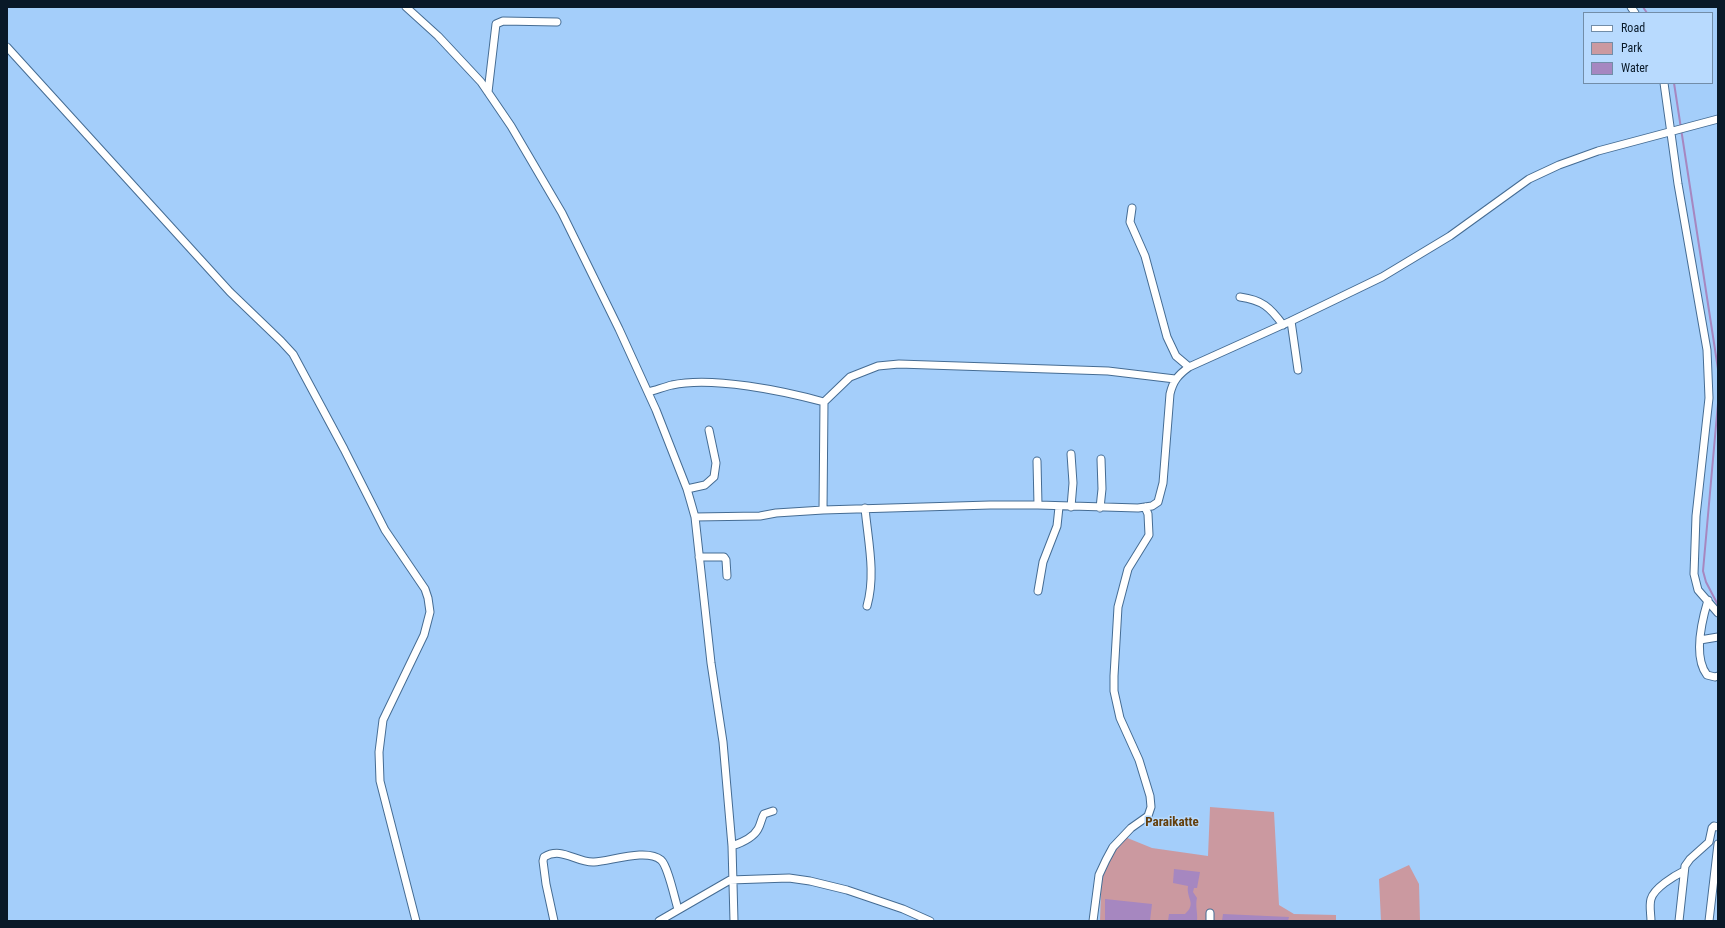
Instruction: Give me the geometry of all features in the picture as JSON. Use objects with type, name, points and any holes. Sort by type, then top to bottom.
[{"type":"street","points":[[406,7],[438,36],[481,82],[511,126],[562,213],[648,392],[687,489],[695,518],[711,663],[723,742],[732,846],[734,921]]},
{"type":"street","points":[[488,92],[496,24],[504,21],[557,22]]},
{"type":"street","points":[[7,47],[230,292],[293,354],[385,530],[425,589],[430,612],[424,635],[383,720],[378,752],[380,781],[416,921]]},
{"type":"street","points":[[1664,84],[1708,350],[1709,398],[1696,516],[1694,574],[1698,590],[1718,613]]},
{"type":"street","points":[[695,518],[760,516],[776,513],[865,508],[1038,505],[1059,507],[1138,508],[1152,506],[1158,502],[1163,483],[1170,394],[1175,379],[1189,367],[1291,322],[1382,277],[1450,236],[1529,179],[1559,165],[1598,151],[1718,119]]},
{"type":"street","points":[[1132,208],[1130,222],[1145,256],[1167,337],[1176,356],[1189,367]]},
{"type":"street","points":[[1240,297],[1260,301],[1273,311],[1283,325]]},
{"type":"street","points":[[1291,322],[1298,370]]},
{"type":"street","points":[[823,510],[824,402],[850,377],[878,366],[899,364],[1108,371],[1175,379]]},
{"type":"street","points":[[648,392],[672,385],[690,383],[727,384],[802,396],[824,402]]},
{"type":"street","points":[[687,489],[705,485],[714,477],[716,463],[710,430]]},
{"type":"street","points":[[1071,507],[1073,483],[1072,454]]},
{"type":"street","points":[[1100,508],[1102,489],[1102,459]]},
{"type":"street","points":[[1037,461],[1038,505]]},
{"type":"street","points":[[1038,591],[1043,562],[1057,526],[1059,507]]},
{"type":"street","points":[[1093,921],[1098,875],[1112,847],[1131,828],[1148,816],[1151,807],[1150,796],[1139,760],[1120,718],[1114,691],[1118,607],[1128,569],[1149,534],[1148,514],[1145,507]]},
{"type":"street","points":[[865,508],[871,564],[870,594],[867,606]]},
{"type":"street","points":[[699,557],[724,557],[726,560],[726,576]]},
{"type":"street","points":[[1708,600],[1702,622],[1700,640],[1701,658],[1707,675],[1714,677],[1718,676]]},
{"type":"street","points":[[1700,640],[1718,637]]},
{"type":"street","points":[[732,846],[744,842],[753,835],[758,830],[764,814],[773,811]]},
{"type":"street","points":[[1679,921],[1684,871],[1690,859],[1708,842],[1712,828],[1714,826],[1718,827]]},
{"type":"street","points":[[1709,921],[1718,844]]},
{"type":"street","points":[[554,921],[543,861],[544,857],[553,853],[566,853],[587,862],[601,862],[632,856],[653,856],[661,860],[666,868],[678,910]]},
{"type":"street","points":[[1651,921],[1651,898],[1657,890],[1671,878],[1684,871]]},
{"type":"street","points":[[659,921],[726,882],[734,879],[789,878],[810,881],[848,890],[903,909],[930,921]]},
{"type":"street","points":[[1210,913],[1210,921]]},
{"type":"green space","points":[[1210,807],[1274,812],[1279,905],[1294,914],[1336,915],[1336,921],[1100,921],[1102,864],[1120,835],[1152,848],[1208,856]]},
{"type":"green space","points":[[1409,865],[1419,884],[1420,921],[1381,921],[1379,879]]},
{"type":"water","points":[[1174,869],[1200,872],[1197,888],[1194,888],[1193,892],[1197,898],[1197,921],[1168,921],[1169,914],[1185,914],[1191,904],[1188,886],[1173,883]]},
{"type":"water","points":[[1105,899],[1152,904],[1150,921],[1105,921]]},
{"type":"water","points":[[1223,914],[1289,917],[1288,921],[1222,921]]},
{"type":"waterway","points":[[1643,7],[1646,12]]},
{"type":"waterway","points":[[1674,84],[1718,369]]},
{"type":"waterway","points":[[1718,403],[1703,571],[1706,582],[1718,605]]},
{"type":"district","name":"Paraikatte","points":[[1172,823]]}]
